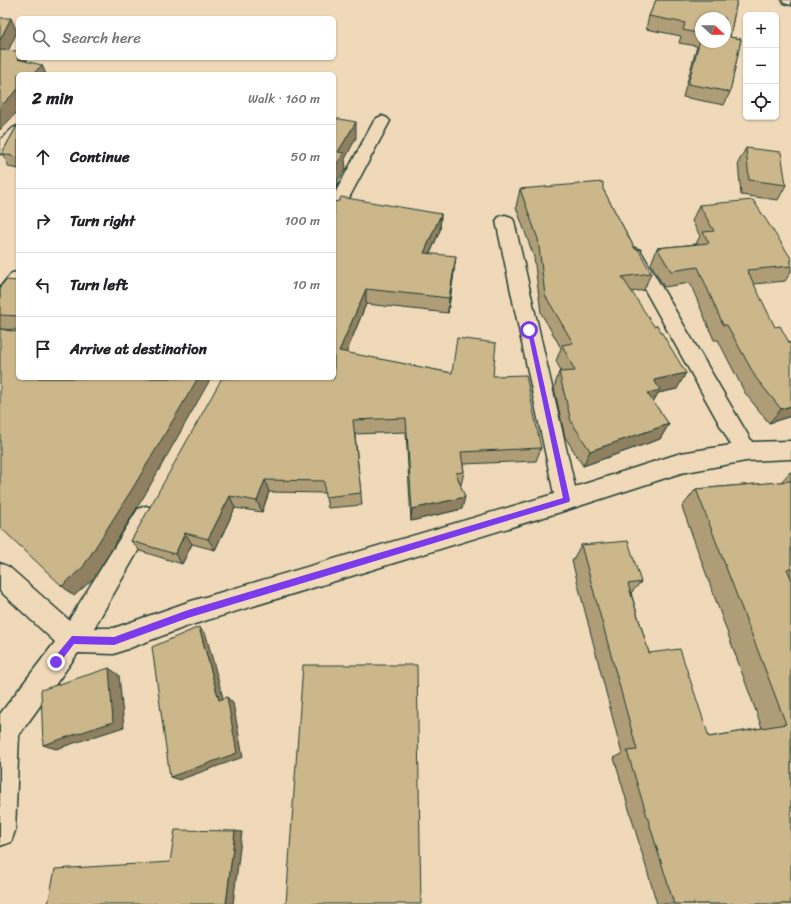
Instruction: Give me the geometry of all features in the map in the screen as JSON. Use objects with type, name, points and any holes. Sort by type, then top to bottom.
[{"type":"street","points":[[336,207],[382,121]]},
{"type":"street","points":[[0,149],[16,133]]},
{"type":"street","points":[[506,221],[567,500]]},
{"type":"street","points":[[626,240],[746,452]]},
{"type":"street","points":[[0,299],[16,280]]},
{"type":"street","points":[[0,575],[72,640],[114,641],[188,614],[567,500],[681,463],[746,452],[791,450]]},
{"type":"street","points":[[0,831],[2,731],[72,640],[156,500]]},
{"type":"building","points":[[656,0],[737,0],[731,32],[731,12],[695,12],[695,33],[683,30],[685,23],[649,16]]},
{"type":"building","points":[[0,18],[11,18],[0,40]]},
{"type":"building","points":[[731,37],[741,39],[730,92],[688,84],[698,48],[731,48]]},
{"type":"building","points":[[0,50],[16,51],[16,60],[42,65],[35,72],[16,72],[16,91],[0,107]]},
{"type":"building","points":[[336,118],[356,122],[338,152],[344,153],[336,165]]},
{"type":"building","points":[[16,128],[16,157],[2,153]]},
{"type":"building","points":[[746,148],[781,152],[786,185],[749,180]]},
{"type":"building","points":[[603,182],[603,189],[635,249],[638,249],[651,273],[622,277],[654,326],[657,325],[686,373],[654,380],[660,390],[647,393],[669,424],[590,451],[571,421],[559,372],[575,371],[562,345],[573,343],[545,295],[538,239],[520,189]]},
{"type":"building","points":[[341,197],[441,214],[424,253],[456,256],[449,298],[366,289],[339,351],[452,373],[457,338],[496,343],[493,376],[526,375],[541,448],[461,452],[464,472],[456,473],[465,497],[412,509],[406,418],[353,420],[361,493],[325,497],[324,481],[265,480],[257,501],[230,496],[208,539],[185,533],[175,554],[131,541],[221,380],[336,380],[336,202],[339,201]]},
{"type":"building","points":[[753,200],[791,258],[791,266],[747,270],[775,327],[780,326],[791,346],[791,406],[781,409],[756,378],[727,325],[723,325],[698,267],[671,271],[657,248],[709,243],[703,232],[714,231],[699,205]]},
{"type":"building","points":[[6,280],[16,281],[16,316],[0,315],[0,287]]},
{"type":"building","points":[[0,329],[16,332],[16,380],[197,380],[134,486],[83,567],[62,586],[0,527]]},
{"type":"building","points":[[791,481],[791,568],[787,569],[791,578],[791,904],[674,904],[627,751],[637,750],[581,545],[628,541],[641,582],[628,584],[649,653],[680,649],[709,737],[786,724],[696,489]]},
{"type":"building","points":[[199,627],[219,700],[227,697],[237,753],[170,777],[152,647]]},
{"type":"building","points":[[303,665],[417,665],[421,904],[286,904]]},
{"type":"building","points":[[109,668],[113,722],[43,745],[41,690]]},
{"type":"building","points":[[175,830],[235,831],[226,904],[48,904],[55,869],[170,862]]},
{"type":"route","points":[[56,662],[72,640],[114,641],[188,614],[567,500],[529,330]]}]
